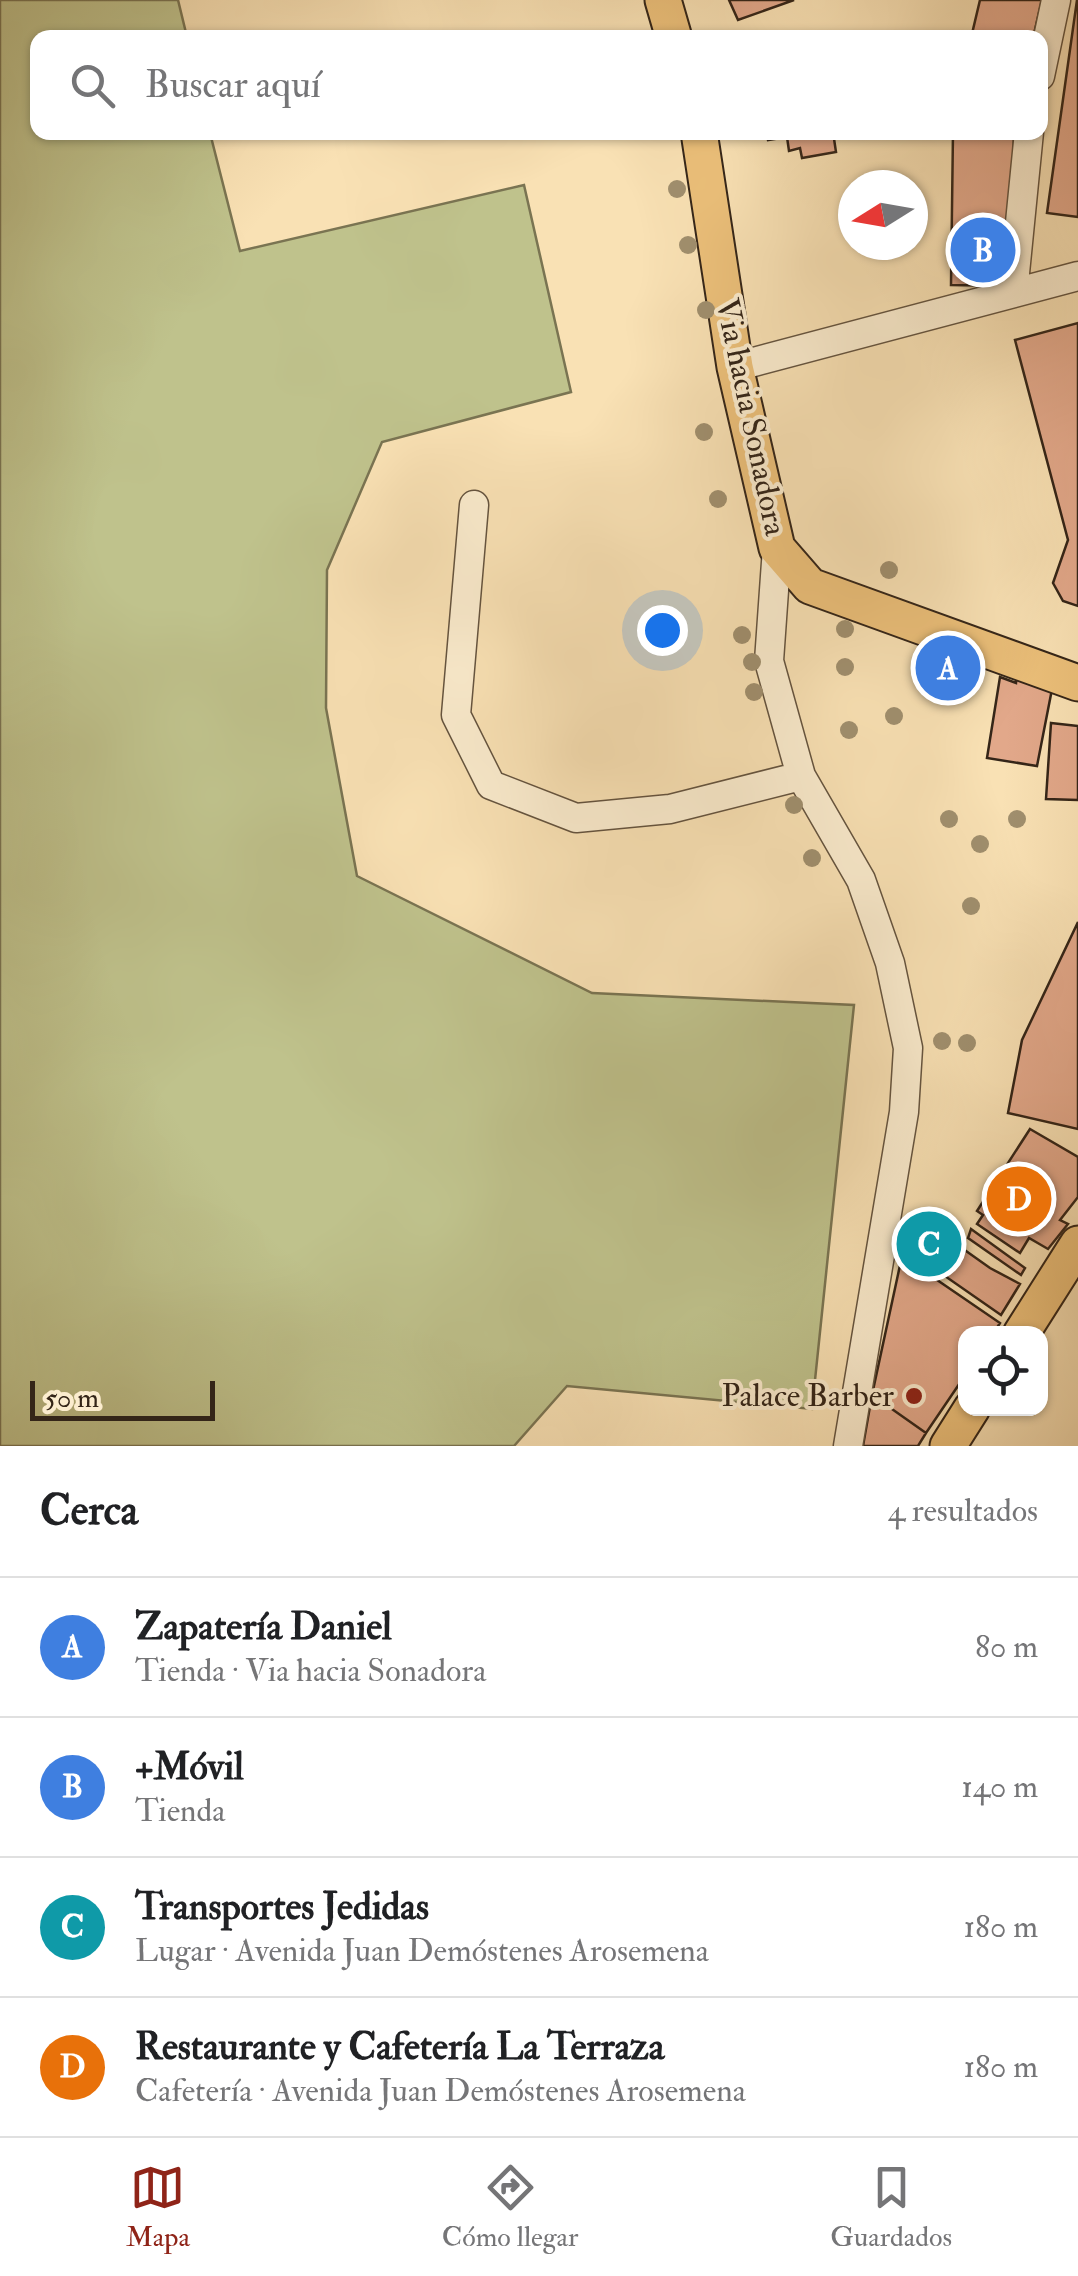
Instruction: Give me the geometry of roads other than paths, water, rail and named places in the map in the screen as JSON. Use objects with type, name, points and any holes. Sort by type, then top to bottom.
[{"type":"main road","points":[[662,0],[671,30]]},
{"type":"main road","name":"Via hacia Sonadora","points":[[700,140],[735,367],[777,548],[810,586],[1078,684]]},
{"type":"main road","points":[[1025,1326],[1078,1244]]},
{"type":"main road","points":[[948,1446],[967,1416]]},
{"type":"street","points":[[1048,38],[1056,0]]},
{"type":"street","points":[[1013,293],[1028,140]]},
{"type":"street","points":[[735,367],[1078,276]]},
{"type":"street","points":[[474,505],[456,715],[491,785],[576,818],[670,809],[801,776]]},
{"type":"street","points":[[777,548],[769,660],[801,776],[861,880],[890,963],[908,1048],[904,1112],[848,1446]]},
{"type":"place","name":"+Móvil","points":[[983,250]]},
{"type":"place","name":"Zapatería Daniel","points":[[948,668]]},
{"type":"place","name":"Restaurante y Cafetería La Terraza","points":[[1019,1199]]},
{"type":"place","name":"Transportes Jedidas","points":[[929,1244]]},
{"type":"place","name":"Palace Barber","points":[[914,1396]]}]
